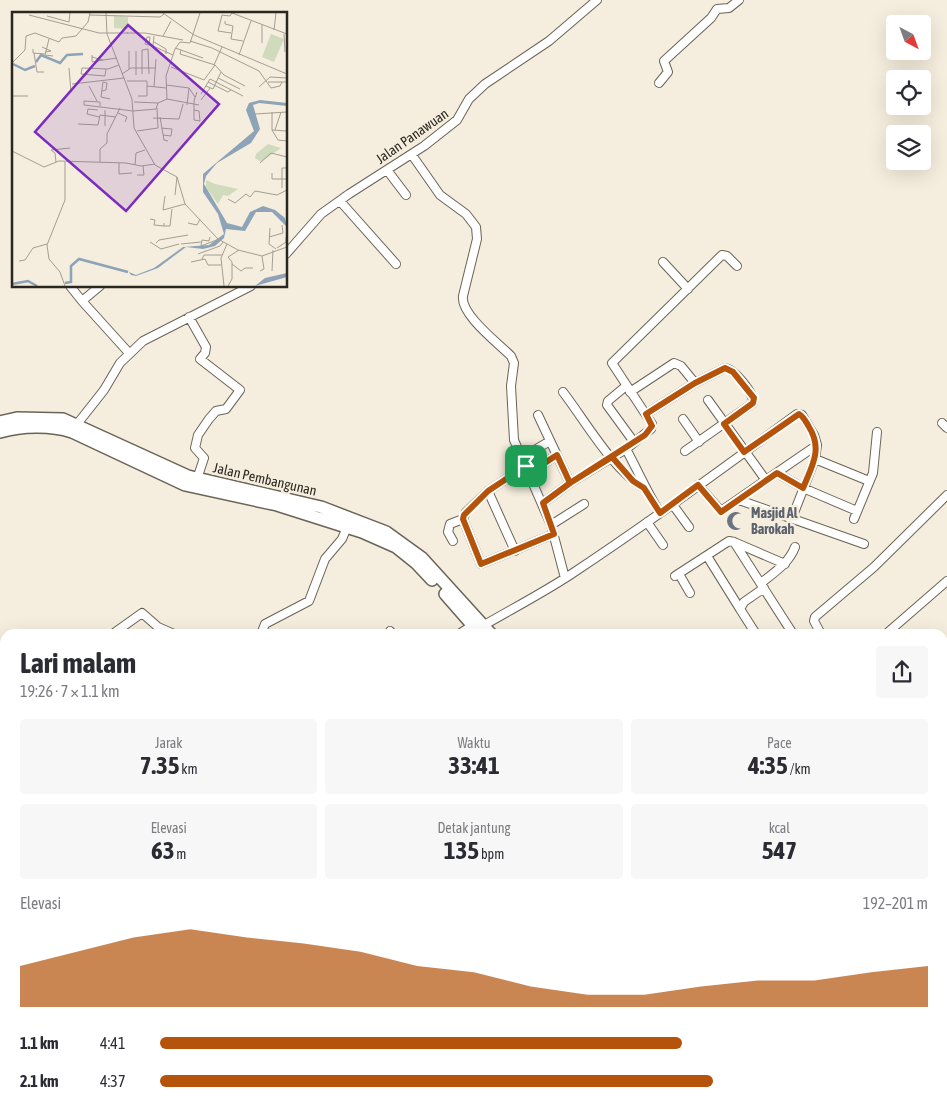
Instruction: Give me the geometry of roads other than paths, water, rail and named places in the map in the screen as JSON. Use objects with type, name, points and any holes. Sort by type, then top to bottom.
[{"type":"main road","name":"Jalan Pembangunan","points":[[0,422],[27,418],[63,419],[74,428],[185,485],[321,508],[365,528],[400,540],[422,558],[481,628]]},
{"type":"main road","name":"Jalan Pembangunan","points":[[0,432],[18,428],[74,428],[197,479],[266,498],[347,526],[365,528]]},
{"type":"street","name":"Jalan Panawuan","points":[[288,249],[317,218],[340,200],[412,155],[457,120],[469,99],[484,84],[549,42],[596,0]]},
{"type":"street","points":[[659,83],[668,72],[664,61],[711,18],[716,9],[730,8],[739,0]]},
{"type":"street","points":[[412,155],[440,195],[466,214],[476,226],[477,239],[463,296],[463,305],[472,318],[511,356],[514,363],[511,386],[514,440],[543,503],[554,534],[565,578]]},
{"type":"street","points":[[387,170],[406,195]]},
{"type":"street","points":[[340,200],[396,264]]},
{"type":"street","points":[[543,503],[570,483],[626,449],[651,429],[652,424],[612,363],[722,255],[727,256],[737,266]]},
{"type":"street","points":[[663,262],[688,289]]},
{"type":"street","points":[[72,288],[129,353]]},
{"type":"street","points":[[82,301],[98,288]]},
{"type":"street","points":[[74,428],[104,390],[129,353],[143,341],[247,288]]},
{"type":"street","points":[[189,317],[206,347],[200,359],[240,390],[226,409],[215,412],[198,435],[195,450],[204,458],[197,479]]},
{"type":"street","points":[[634,442],[607,405],[610,399],[674,363],[681,366],[695,383]]},
{"type":"street","points":[[646,414],[695,383],[728,368],[752,396],[753,403],[685,451]]},
{"type":"street","points":[[563,392],[612,457],[633,481],[644,488]]},
{"type":"street","points":[[708,400],[765,479]]},
{"type":"street","points":[[481,628],[565,578],[673,505],[698,485],[799,414],[814,435],[817,445],[815,459],[792,518]]},
{"type":"street","points":[[538,415],[570,483]]},
{"type":"street","points":[[683,419],[699,442]]},
{"type":"street","points":[[777,473],[855,515],[876,461],[877,432]]},
{"type":"street","points":[[521,458],[550,441]]},
{"type":"street","points":[[698,485],[719,511],[739,500],[765,479],[777,473],[817,445]]},
{"type":"street","points":[[626,449],[641,476],[644,488],[660,513]]},
{"type":"street","points":[[453,541],[449,535],[448,527],[463,519],[466,512],[488,491],[557,455]]},
{"type":"street","points":[[815,459],[869,481]]},
{"type":"street","points":[[488,491],[515,552]]},
{"type":"street","points":[[818,629],[814,621],[815,617],[874,567],[947,496]]},
{"type":"street","points":[[739,500],[864,544]]},
{"type":"street","points":[[551,525],[584,504]]},
{"type":"street","points":[[673,505],[689,527]]},
{"type":"street","points":[[463,519],[481,564],[515,552],[554,534]]},
{"type":"street","points":[[647,522],[663,545]]},
{"type":"street","points":[[264,629],[265,624],[309,601],[325,559],[342,538],[347,526]]},
{"type":"street","points":[[690,593],[677,575],[729,540],[784,564]]},
{"type":"street","points":[[734,542],[790,629]]},
{"type":"street","points":[[740,609],[744,602],[792,557],[795,546]]},
{"type":"street","points":[[707,556],[753,629]]},
{"type":"street","points":[[892,629],[947,581]]},
{"type":"street","points":[[120,629],[142,613],[146,614],[158,627],[163,629]]},
{"type":"place","name":"Masjid Al Barokah","points":[[736,521]]}]
